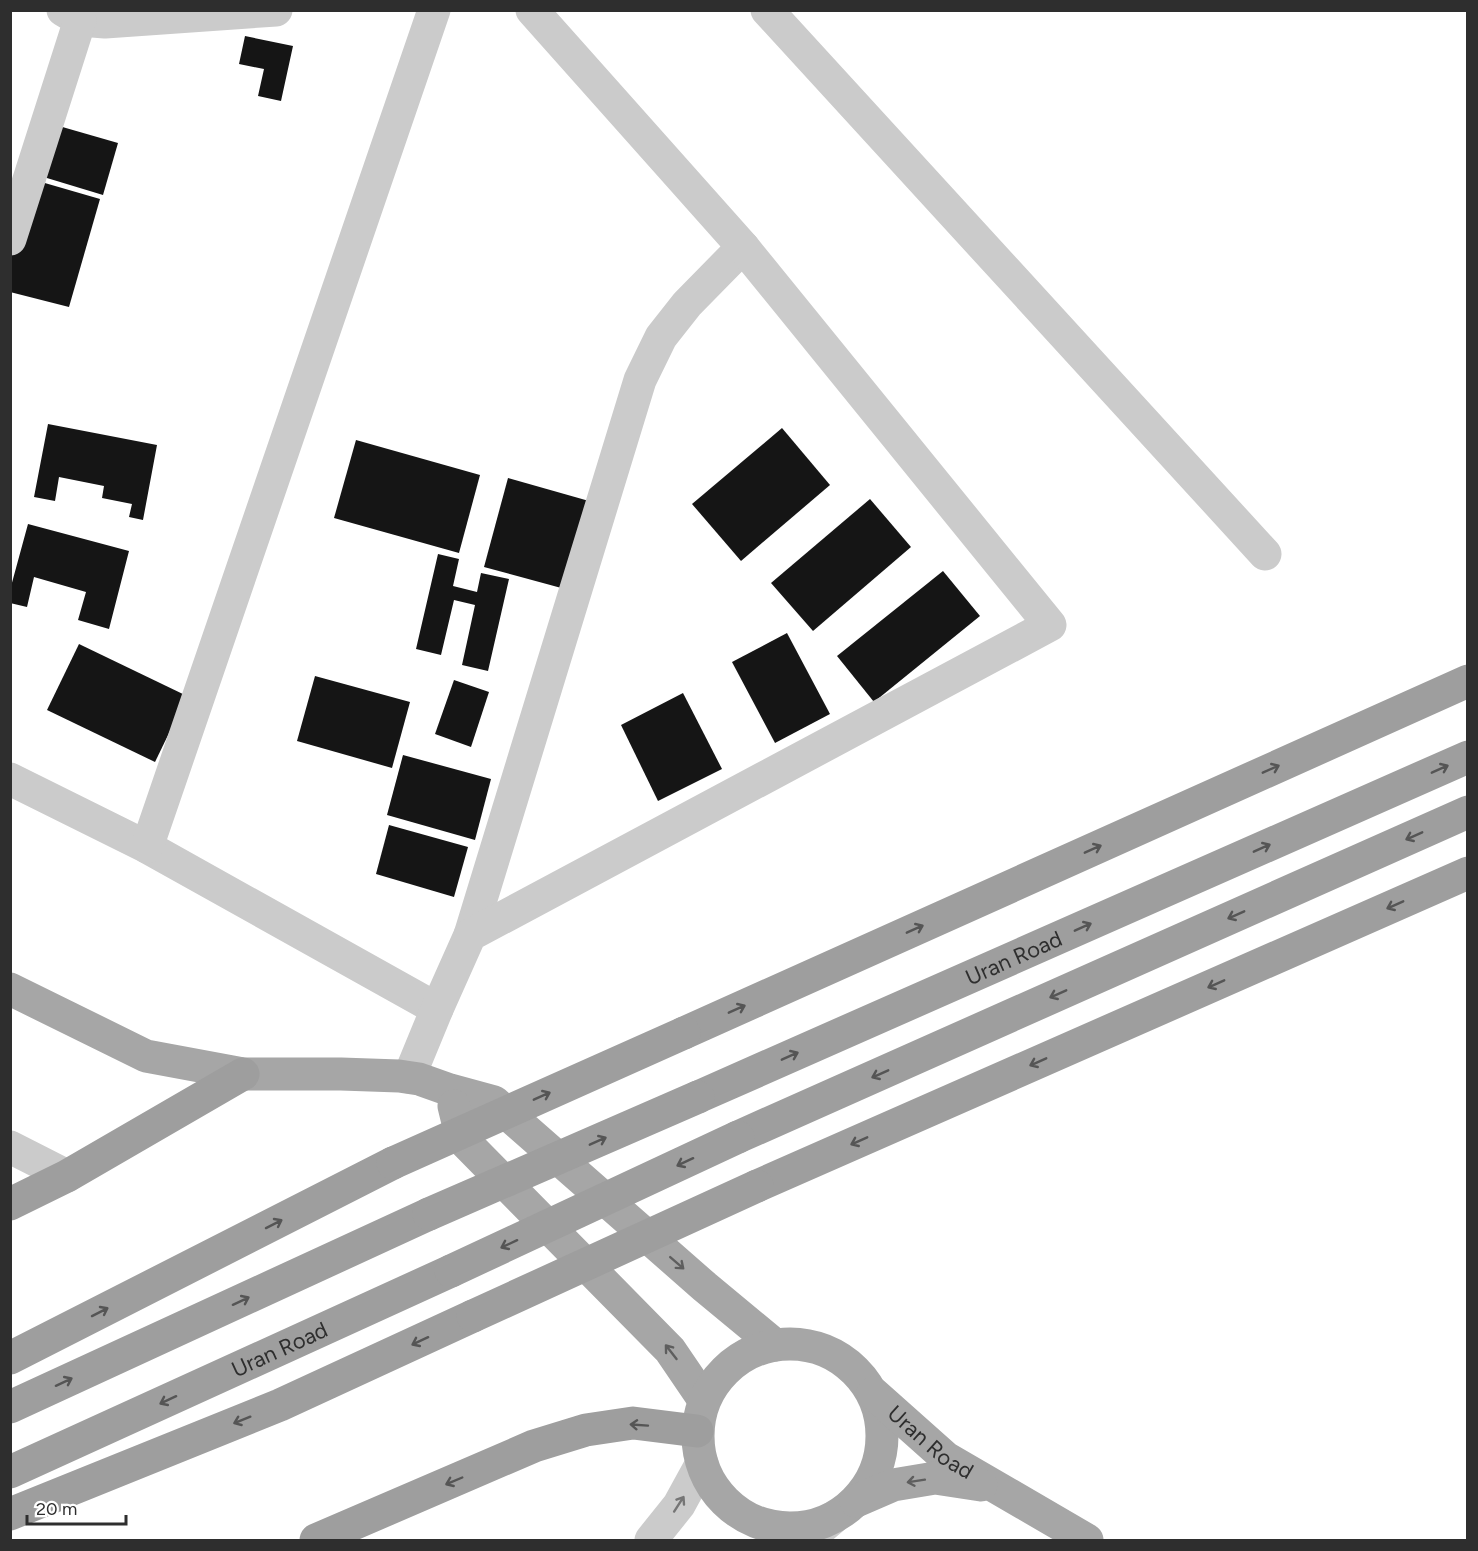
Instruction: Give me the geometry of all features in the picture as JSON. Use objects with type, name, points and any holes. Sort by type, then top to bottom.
[{"type":"highway","points":[[10,1358],[393,1163],[1467,681]]},
{"type":"highway","name":"Uran Road","points":[[10,1407],[429,1214],[1467,757]]},
{"type":"highway","name":"Uran Road","points":[[10,1472],[738,1137],[1467,812]]},
{"type":"highway","points":[[10,1514],[280,1405],[757,1186],[1467,873]]},
{"type":"highway","points":[[10,1204],[68,1176],[243,1074]]},
{"type":"highway","points":[[323,1539],[534,1446],[586,1430],[701,1415]]},
{"type":"main road","points":[[10,989],[146,1056],[243,1074],[409,1077],[494,1102],[705,1287],[775,1345]]},
{"type":"main road","points":[[450,1090],[462,1139],[670,1350],[701,1415],[702,1463],[716,1492],[740,1514],[770,1526],[802,1528],[844,1510],[873,1478],[882,1450],[882,1421],[873,1393],[855,1370],[832,1353],[804,1344],[775,1345],[747,1354],[722,1373],[701,1415]]},
{"type":"main road","name":"Uran Road","points":[[873,1393],[946,1458],[1087,1540]]},
{"type":"main road","name":"Uran Road","points":[[844,1510],[893,1485],[935,1478],[995,1487]]},
{"type":"street","points":[[10,239],[71,15],[105,22],[125,22],[276,10]]},
{"type":"street","points":[[147,847],[434,10]]},
{"type":"street","points":[[470,935],[1050,625],[743,247],[532,10]]},
{"type":"street","points":[[766,10],[1265,554]]},
{"type":"street","points":[[409,1077],[470,935],[640,380],[661,337],[687,304],[743,247]]},
{"type":"street","points":[[10,779],[147,847],[437,1009]]},
{"type":"street","points":[[10,1147],[68,1176]]},
{"type":"street","points":[[651,1540],[679,1505],[702,1463]]},
{"type":"street","points":[[807,1540],[844,1510]]},
{"type":"building","points":[[245,36],[293,46],[281,101],[258,96],[264,69],[239,64]]},
{"type":"building","points":[[52,124],[118,143],[103,195],[37,175]]},
{"type":"building","points":[[31,179],[100,199],[69,307],[10,292],[10,248]]},
{"type":"building","points":[[48,424],[157,445],[143,520],[129,517],[132,504],[102,498],[104,486],[59,477],[55,501],[34,497]]},
{"type":"building","points":[[782,428],[830,485],[741,561],[692,504]]},
{"type":"building","points":[[356,440],[480,475],[459,553],[334,518]]},
{"type":"building","points":[[508,478],[589,501],[565,589],[484,567]]},
{"type":"building","points":[[870,499],[911,547],[813,631],[771,583]]},
{"type":"building","points":[[28,524],[129,551],[109,629],[78,620],[86,592],[34,577],[27,607],[10,603],[10,590]]},
{"type":"building","points":[[438,554],[459,559],[453,586],[477,592],[481,573],[509,579],[488,671],[462,665],[475,605],[454,600],[441,655],[416,649]]},
{"type":"building","points":[[943,571],[980,616],[874,702],[837,656]]},
{"type":"building","points":[[787,633],[830,714],[775,743],[732,662]]},
{"type":"building","points":[[79,644],[187,696],[155,762],[47,710]]},
{"type":"building","points":[[315,676],[410,702],[392,768],[297,741]]},
{"type":"building","points":[[454,680],[489,692],[471,747],[435,734]]},
{"type":"building","points":[[683,693],[722,769],[658,801],[621,725]]},
{"type":"building","points":[[403,755],[491,779],[475,840],[387,815]]},
{"type":"building","points":[[389,825],[468,847],[454,897],[376,874]]}]
